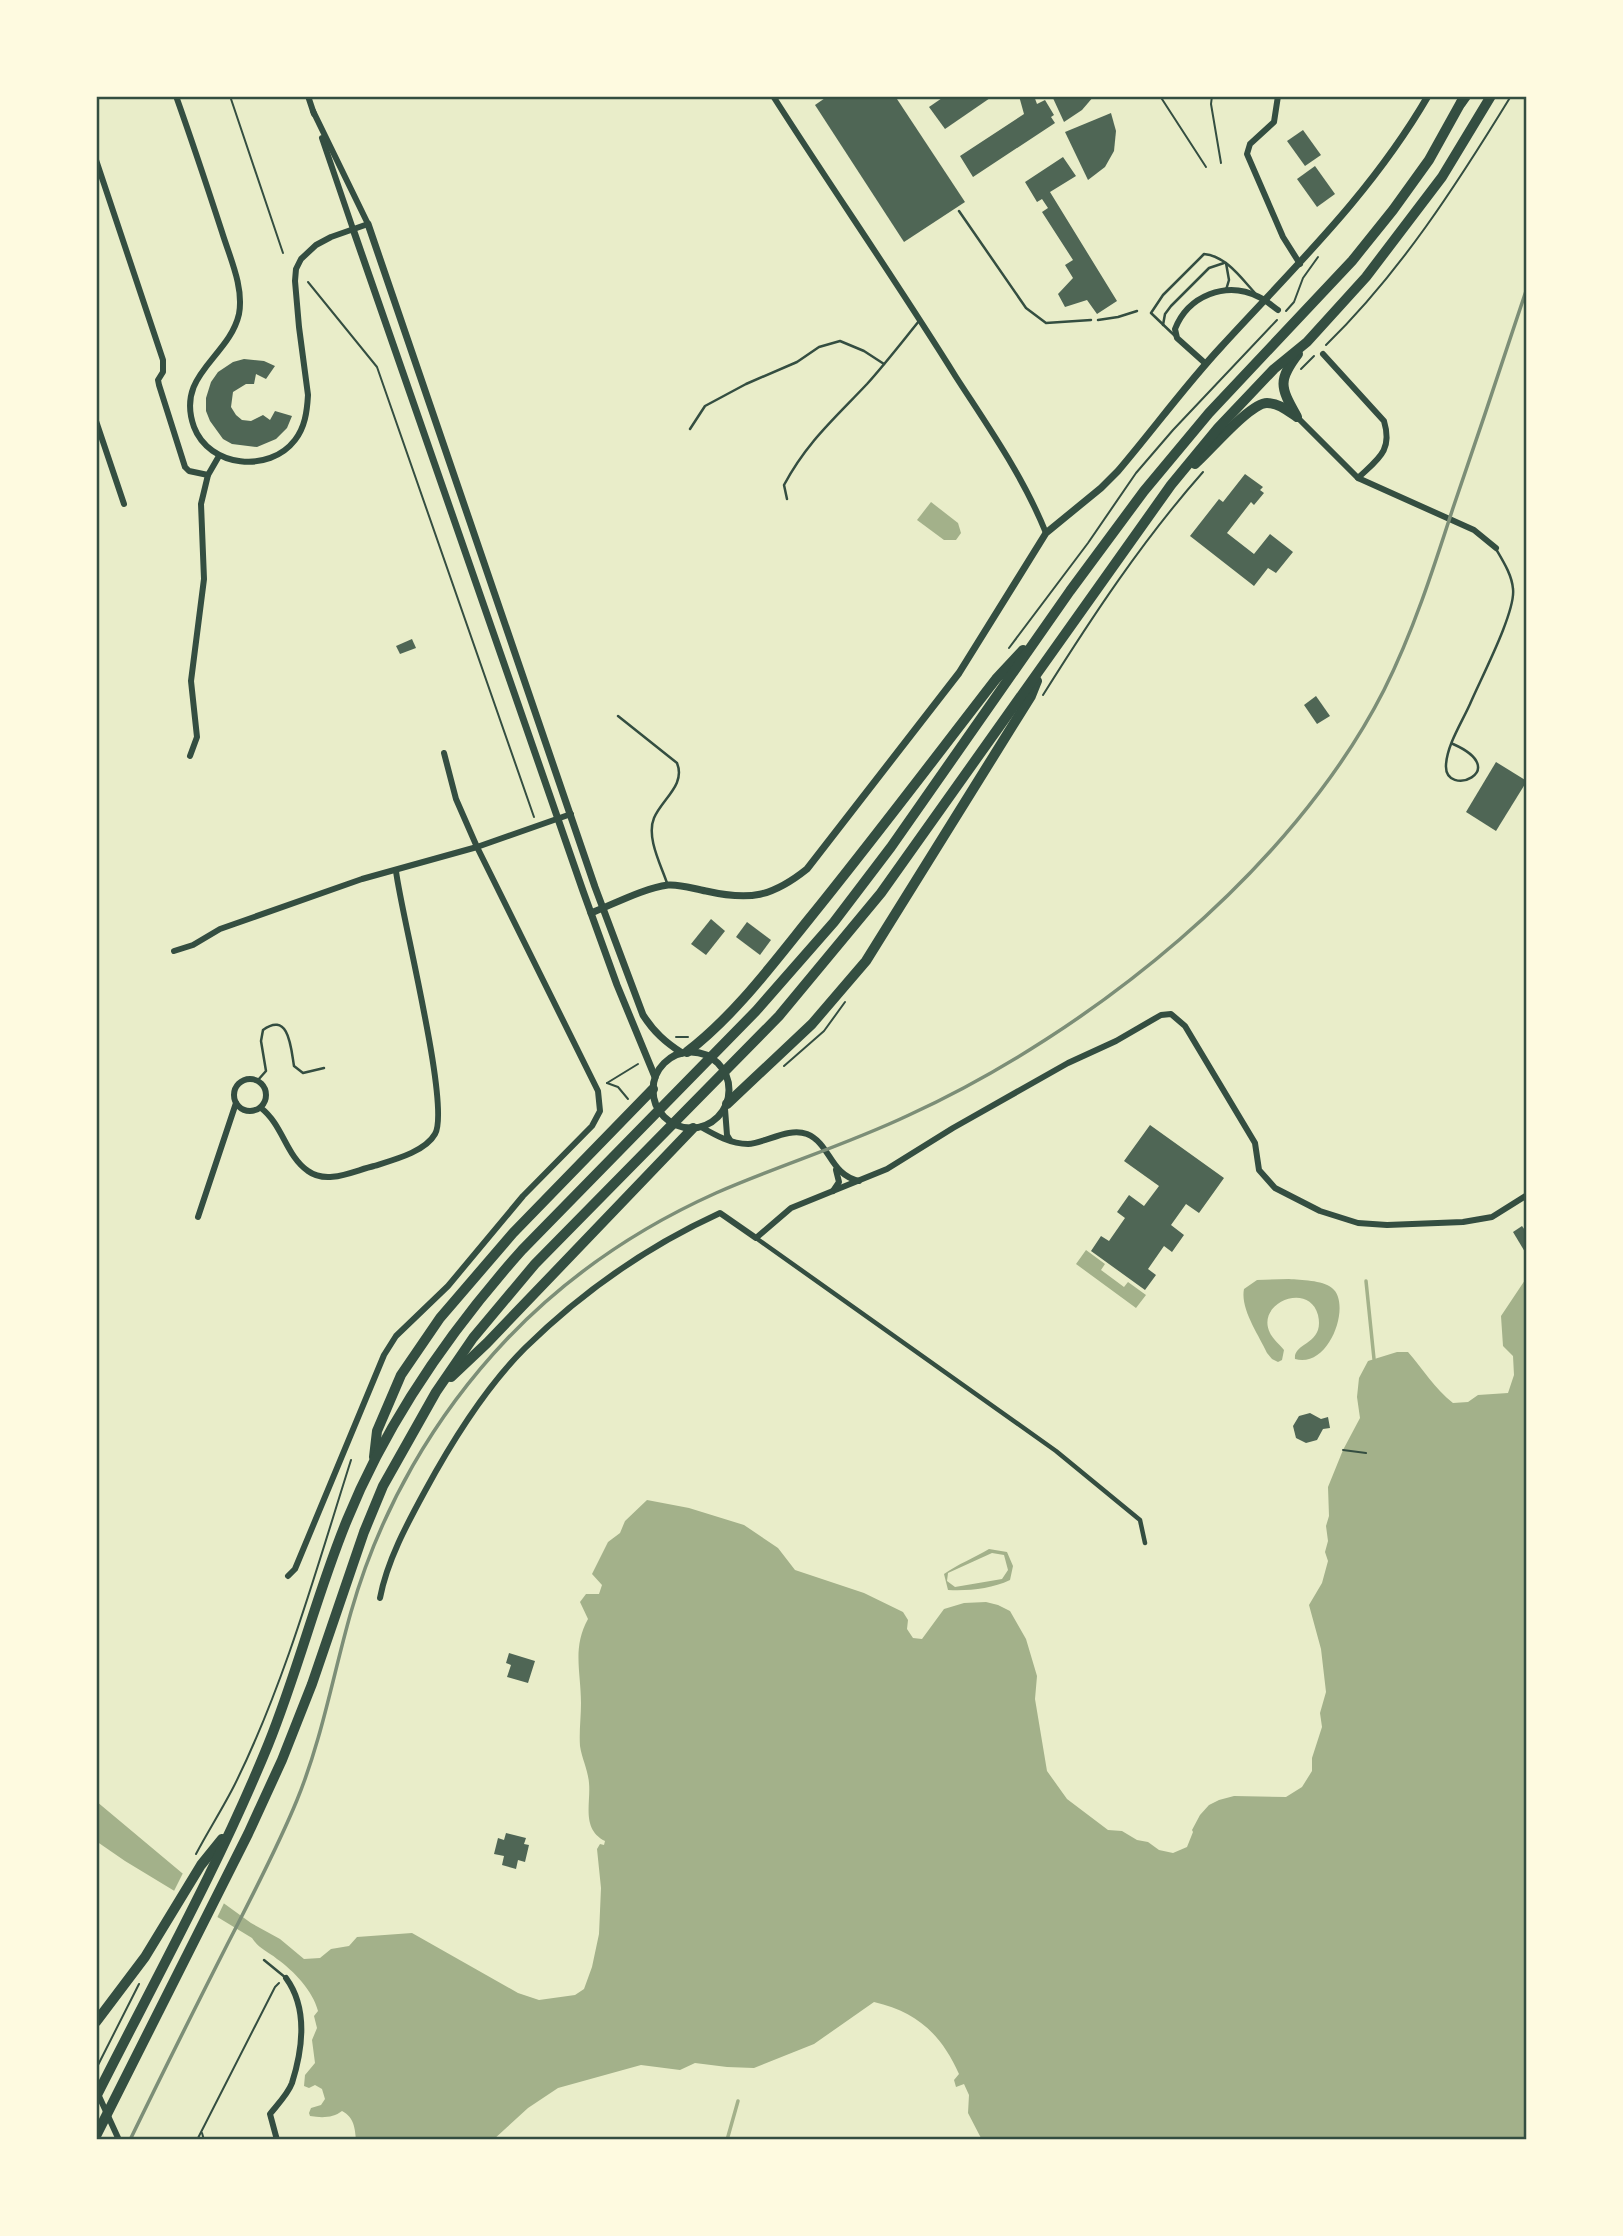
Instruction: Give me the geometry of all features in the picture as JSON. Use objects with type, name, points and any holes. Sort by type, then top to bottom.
[{"type":"main road","points":[[1297,417],[1284,395],[1282,381],[1290,364],[1366,278],[1401,233],[1442,177],[1491,96]]},
{"type":"main road","points":[[96,2022],[145,1957],[201,1866],[229,1831],[268,1746],[333,1556],[373,1463],[396,1417],[436,1356],[522,1250],[756,1011],[802,960],[891,847],[1047,624],[1165,464],[1209,413],[1352,261],[1429,160],[1464,99]]},
{"type":"main road","points":[[96,2136],[225,1881],[282,1760],[312,1684],[354,1554],[383,1486],[436,1392],[473,1338],[536,1264],[816,975],[881,893],[1171,485],[1218,428],[1274,369],[1307,342]]},
{"type":"main road","points":[[1171,485],[1213,448],[1251,409],[1271,403],[1283,407],[1297,417]]},
{"type":"main road","points":[[685,1052],[710,1032],[741,1000],[787,946],[996,679],[1047,624]]},
{"type":"main road","points":[[726,1106],[812,1024],[866,961],[1031,696],[1047,660]]},
{"type":"main road","points":[[373,1463],[377,1431],[385,1408],[401,1375],[440,1318],[513,1233],[653,1089]]},
{"type":"main road","points":[[436,1392],[697,1127]]},
{"type":"main road","points":[[96,2097],[185,1923],[201,1866]]},
{"type":"street","points":[[176,96],[203,173],[240,295],[236,326],[191,389],[190,405],[195,429],[207,446],[219,456],[255,462],[284,451],[294,441],[305,419],[308,395],[296,302],[296,269],[308,251],[331,237],[368,224]]},
{"type":"street","points":[[308,96],[557,819],[617,985],[655,1077]]},
{"type":"street","points":[[773,96],[1013,464],[1035,504],[1046,533]]},
{"type":"street","points":[[1278,96],[1274,122],[1250,144],[1247,154],[1297,267]]},
{"type":"street","points":[[591,913],[667,885],[681,885],[750,898],[778,889],[807,869],[959,673],[1046,533],[1118,471],[1206,363],[1360,196],[1405,135],[1428,96]]},
{"type":"street","points":[[313,111],[368,224],[603,908],[643,1015],[654,1032],[667,1043],[685,1052],[706,1055],[722,1066],[729,1084],[726,1106],[727,1135],[730,1140]]},
{"type":"street","points":[[96,160],[163,360],[159,385],[185,467],[189,471],[208,475]]},
{"type":"street","points":[[1206,363],[1177,338],[1175,329],[1185,310],[1203,296],[1226,291],[1258,296],[1278,310]]},
{"type":"street","points":[[1323,355],[1384,421],[1388,435],[1387,446],[1381,456],[1358,478]]},
{"type":"street","points":[[1297,417],[1358,478],[1474,530],[1496,548]]},
{"type":"street","points":[[96,421],[124,504]]},
{"type":"street","points":[[190,756],[197,737],[191,681],[204,579],[201,504],[208,475],[219,456]]},
{"type":"street","points":[[288,1576],[295,1569],[384,1355],[396,1336],[448,1286],[523,1196],[592,1126],[600,1111],[596,1087],[456,799],[444,753]]},
{"type":"street","points":[[174,951],[193,945],[220,929],[362,878],[477,847],[571,814]]},
{"type":"street","points":[[236,1103],[248,1111],[261,1108],[273,1117],[298,1163],[319,1178],[332,1178],[384,1163],[426,1145],[433,1137],[437,1130],[438,1116],[431,1051],[396,871]]},
{"type":"street","points":[[755,1238],[791,1208],[887,1169],[1068,1063],[1116,1041],[1161,1015],[1171,1014],[1185,1027],[1255,1143],[1259,1170],[1275,1188],[1320,1211],[1358,1223],[1387,1225],[1463,1222],[1492,1217],[1527,1195]]},
{"type":"street","points":[[685,1052],[666,1061],[655,1077],[653,1089],[658,1109],[667,1120],[679,1126],[697,1127],[720,1138],[747,1144],[792,1133],[807,1134],[819,1143],[846,1178],[859,1181]]},
{"type":"street","points":[[198,1217],[236,1103],[234,1091],[239,1082],[258,1080],[264,1085],[267,1096],[261,1108]]},
{"type":"street","points":[[697,1127],[715,1120],[726,1106]]},
{"type":"street","points":[[833,1191],[839,1182],[836,1168]]},
{"type":"street","points":[[380,1598],[384,1578],[415,1508],[437,1469],[484,1398],[524,1349],[614,1272],[667,1240],[720,1213],[1056,1451],[1140,1520],[1145,1543]]},
{"type":"street","points":[[277,2140],[270,2114],[291,2085],[300,2041],[302,2014],[295,1991],[286,1978]]},
{"type":"street","points":[[96,2091],[119,2140]]},
{"type":"lane","points":[[959,212],[1026,308],[1036,317],[1046,323],[1091,320]]},
{"type":"lane","points":[[1177,338],[1151,313],[1163,295],[1205,254],[1213,255],[1226,263],[1258,296]]},
{"type":"lane","points":[[1226,263],[1229,280],[1226,291]]},
{"type":"lane","points":[[1163,325],[1165,314],[1171,306],[1209,268],[1226,263]]},
{"type":"lane","points":[[1098,320],[1137,311]]},
{"type":"lane","points":[[788,499],[784,485],[797,461],[820,431],[884,364],[920,320]]},
{"type":"lane","points":[[690,429],[705,406],[746,384],[797,362],[819,347],[840,341],[864,351],[884,364]]},
{"type":"lane","points":[[1453,744],[1468,750],[1476,758],[1478,766],[1475,774],[1466,781],[1458,781],[1447,771],[1446,766],[1453,744],[1513,600],[1512,581],[1496,548]]},
{"type":"lane","points":[[618,716],[680,768],[676,788],[654,818],[652,835],[667,885]]},
{"type":"lane","points":[[258,1080],[266,1071],[261,1041],[263,1030],[277,1024],[283,1026],[288,1034],[294,1066],[303,1073],[324,1068]]},
{"type":"lane","points":[[264,1960],[286,1978]]},
{"type":"path","points":[[230,96],[283,253]]},
{"type":"path","points":[[1160,96],[1206,167]]},
{"type":"path","points":[[1212,96],[1221,163]]},
{"type":"path","points":[[1302,368],[1371,299],[1456,184],[1511,96]]},
{"type":"path","points":[[308,282],[377,367],[537,827]]},
{"type":"path","points":[[1041,698],[1103,601],[1142,547],[1207,467]]},
{"type":"path","points":[[781,1068],[824,1031],[848,998]]},
{"type":"path","points":[[629,1099],[618,1087],[607,1083],[647,1058]]},
{"type":"path","points":[[1525,1280],[1527,1287]]},
{"type":"path","points":[[1343,1450],[1366,1453]]},
{"type":"path","points":[[201,1866],[282,1669],[351,1460]]},
{"type":"path","points":[[197,2140],[275,1987],[286,1978]]},
{"type":"path","points":[[96,2069],[141,1979]]},
{"type":"path","points":[[202,2132],[204,2140]]},
{"type":"shaded area","points":[[931,502],[958,523],[961,533],[956,540],[944,540],[917,520]]},
{"type":"shaded area","points":[[1086,1250],[1105,1264],[1101,1270],[1124,1287],[1128,1282],[1146,1295],[1136,1308],[1076,1264]]},
{"type":"shaded area","points":[[1289,1279],[1328,1285],[1338,1296],[1340,1307],[1334,1333],[1327,1345],[1318,1354],[1307,1359],[1295,1359],[1299,1349],[1317,1332],[1318,1315],[1313,1305],[1305,1299],[1285,1300],[1276,1305],[1267,1322],[1271,1335],[1284,1350],[1282,1360],[1278,1362],[1267,1353],[1251,1322],[1245,1305],[1244,1289],[1257,1280]]},
{"type":"shaded area","points":[[1525,1280],[1527,2140],[982,2140],[968,2113],[969,2095],[964,2084],[956,2087],[954,2080],[959,2074],[936,2036],[903,2012],[874,2002],[814,2044],[754,2068],[695,2063],[680,2070],[641,2065],[558,2088],[528,2108],[493,2140],[356,2140],[354,2127],[346,2113],[342,2111],[327,2117],[310,2116],[311,2108],[321,2105],[325,2099],[322,2089],[315,2085],[309,2088],[304,2086],[305,2075],[315,2063],[312,2040],[317,2028],[314,2016],[318,2011],[312,1996],[296,1975],[252,1938],[96,1841],[96,1801],[182,1873],[251,1923],[280,1939],[304,1959],[320,1958],[331,1949],[349,1946],[357,1937],[412,1933],[518,1993],[539,2000],[575,1995],[584,1989],[599,1934],[601,1888],[597,1849],[600,1844],[604,1845],[605,1841],[593,1830],[590,1823],[588,1778],[580,1746],[578,1660],[580,1640],[588,1619],[580,1602],[586,1594],[599,1594],[602,1585],[592,1574],[608,1542],[620,1533],[625,1521],[647,1500],[689,1508],[744,1525],[778,1548],[795,1570],[864,1593],[903,1612],[908,1620],[907,1629],[913,1638],[922,1639],[944,1609],[964,1603],[986,1602],[1010,1611],[1026,1639],[1037,1676],[1035,1699],[1047,1771],[1067,1799],[1108,1830],[1122,1831],[1159,1850],[1173,1853],[1187,1847],[1192,1830],[1209,1805],[1234,1796],[1286,1797],[1302,1787],[1312,1771],[1312,1758],[1322,1727],[1320,1713],[1326,1692],[1321,1649],[1309,1605],[1322,1583],[1328,1561],[1325,1552],[1328,1541],[1328,1487],[1360,1418],[1357,1397],[1359,1378],[1368,1361],[1397,1352],[1408,1352],[1453,1403],[1468,1402],[1478,1395],[1508,1393],[1514,1375],[1513,1356],[1503,1346],[1501,1316]]},
{"type":"shaded area","points":[[989,1549],[1007,1552],[1013,1566],[1010,1580],[980,1589],[948,1590],[944,1574]],"holes":[[[992,1553],[1004,1555],[1008,1570],[1002,1579],[955,1587],[947,1581],[948,1573]]]},
{"type":"pier","points":[[184,1871],[225,1901],[216,1920],[173,1893]]},
{"type":"building","points":[[828,96],[895,96],[965,202],[904,242],[815,105]]},
{"type":"building","points":[[945,96],[993,96],[945,129],[929,107]]},
{"type":"building","points":[[1019,96],[1034,96],[1037,104],[1045,100],[1054,115],[1051,117],[1055,123],[973,177],[960,156],[1024,114]]},
{"type":"building","points":[[1052,96],[1094,96],[1082,110],[1064,122]]},
{"type":"building","points":[[1111,113],[1116,131],[1114,151],[1105,167],[1088,180],[1065,132]]},
{"type":"building","points":[[1303,130],[1321,155],[1305,166],[1287,141]]},
{"type":"building","points":[[1063,157],[1076,176],[1050,192],[1117,301],[1097,314],[1087,300],[1065,307],[1058,294],[1073,278],[1065,265],[1073,260],[1042,212],[1048,208],[1042,199],[1037,202],[1025,182]]},
{"type":"building","points":[[1315,166],[1335,194],[1317,207],[1297,179]]},
{"type":"building","points":[[244,359],[264,361],[275,366],[266,379],[256,374],[254,384],[246,384],[233,392],[231,407],[236,415],[242,420],[251,421],[263,415],[270,420],[275,411],[292,416],[287,428],[276,439],[257,447],[232,444],[223,439],[206,411],[206,398],[211,382],[218,372],[233,362]]},
{"type":"building","points":[[1245,474],[1263,487],[1260,490],[1264,493],[1254,505],[1251,502],[1227,533],[1254,554],[1270,534],[1293,552],[1276,573],[1268,568],[1254,586],[1190,536],[1219,499],[1223,502]]},
{"type":"building","points":[[412,639],[416,648],[400,654],[396,646]]},
{"type":"building","points":[[1316,696],[1330,716],[1317,724],[1304,705]]},
{"type":"building","points":[[1496,762],[1527,781],[1496,831],[1466,812]]},
{"type":"building","points":[[711,919],[725,931],[706,955],[691,944]]},
{"type":"building","points":[[747,922],[771,940],[760,955],[736,937]]},
{"type":"building","points":[[1150,1125],[1224,1178],[1199,1213],[1186,1204],[1171,1225],[1184,1235],[1172,1252],[1164,1246],[1148,1269],[1156,1275],[1145,1290],[1091,1251],[1101,1236],[1109,1241],[1125,1218],[1117,1212],[1129,1195],[1144,1206],[1159,1186],[1124,1161]]},
{"type":"building","points":[[1522,1226],[1527,1233],[1525,1252],[1513,1232]]},
{"type":"building","points":[[1310,1413],[1321,1419],[1328,1417],[1330,1428],[1323,1429],[1317,1440],[1306,1443],[1296,1438],[1293,1426],[1299,1416]]},
{"type":"building","points":[[509,1653],[535,1661],[528,1683],[507,1677],[511,1665],[506,1663]]},
{"type":"building","points":[[506,1833],[526,1838],[524,1844],[529,1845],[525,1862],[518,1860],[516,1869],[502,1865],[504,1856],[494,1854],[498,1838],[504,1840]]},
{"type":"waterway","points":[[1366,1281],[1374,1359]]},
{"type":"waterway","points":[[727,2140],[738,2101]]},
{"type":"railway","points":[[130,2140],[264,1872],[297,1800],[320,1730],[351,1612],[377,1537],[412,1466],[456,1400],[530,1316],[578,1275],[631,1238],[716,1193],[885,1126],[978,1080],[1047,1039],[1115,992],[1180,939],[1241,882],[1296,821],[1345,757],[1384,690],[1422,600],[1527,288]]}]
